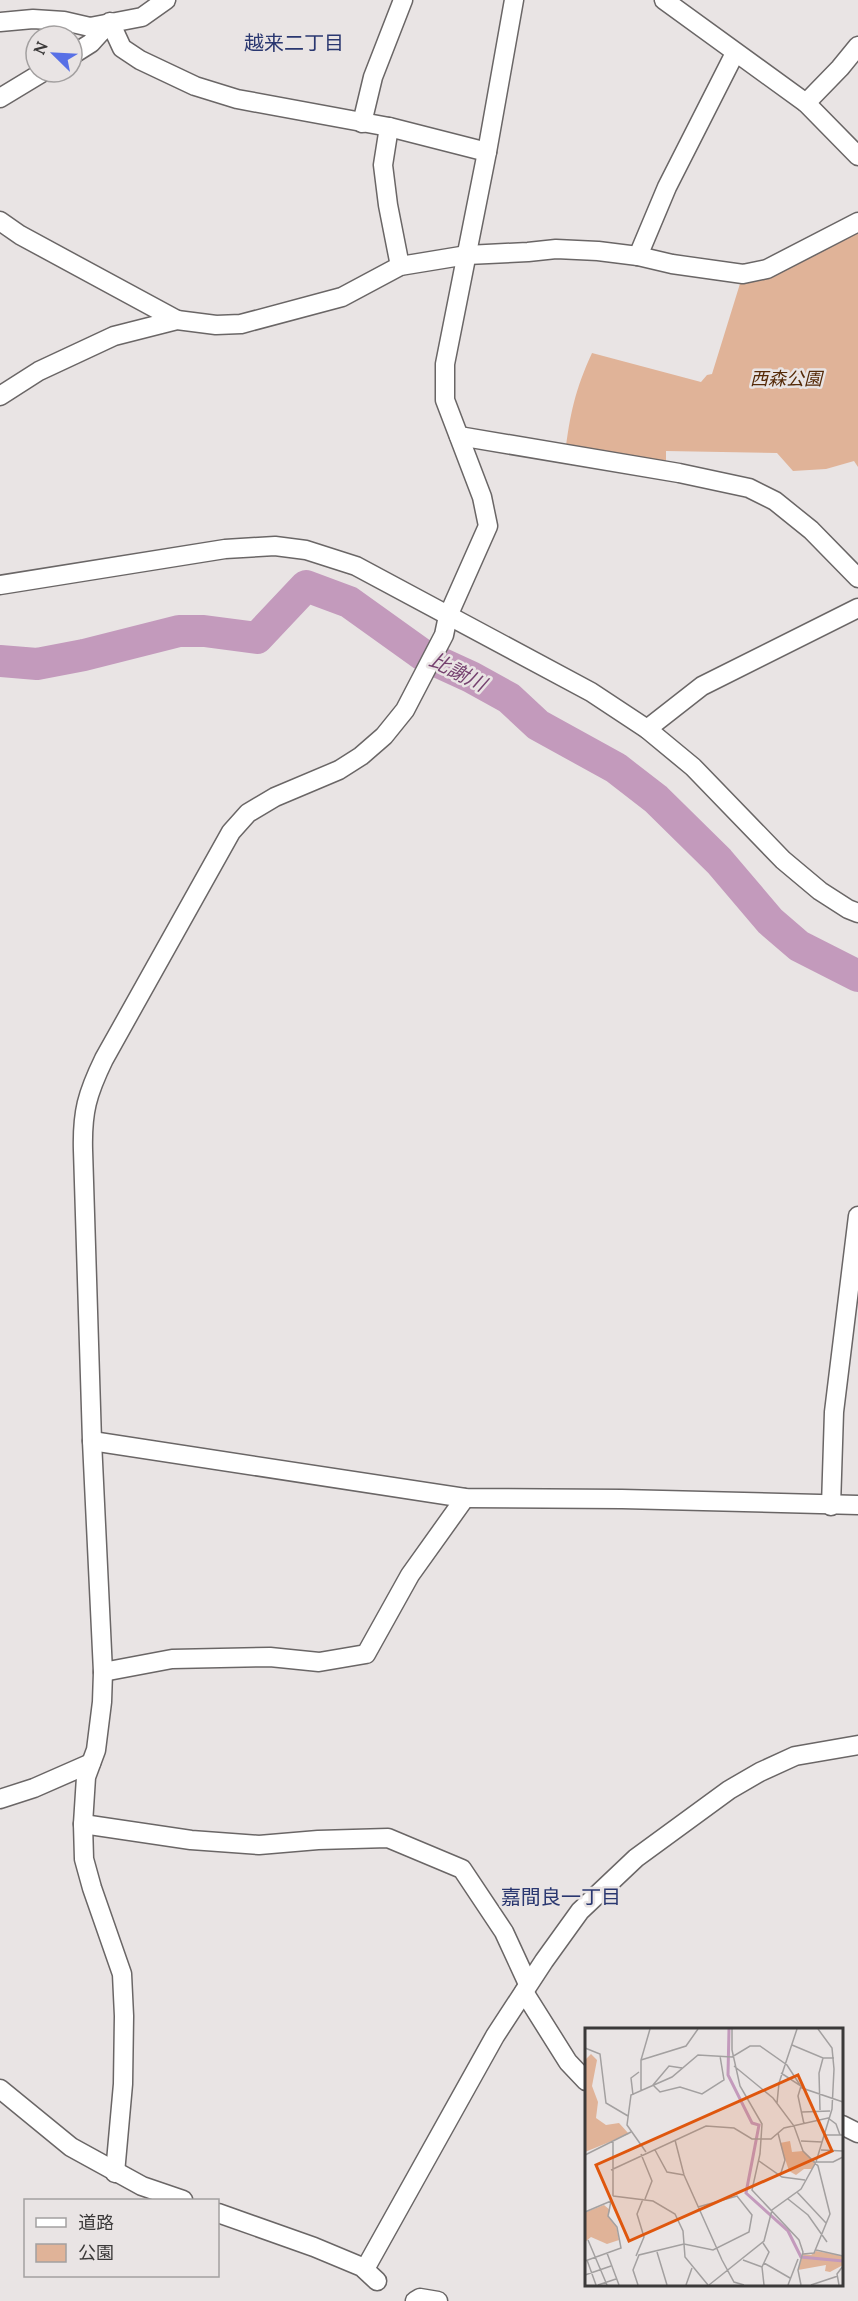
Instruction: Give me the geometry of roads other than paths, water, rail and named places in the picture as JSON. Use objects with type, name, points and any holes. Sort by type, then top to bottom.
[{"type":"street","points":[[0,21],[33,19],[64,21],[90,27],[142,17],[166,0]]},
{"type":"street","points":[[362,123],[374,77],[403,0]]},
{"type":"street","points":[[115,2173],[123,2084],[122,1974],[84,1859],[83,1824],[86,1778],[96,1750],[103,1672],[92,1441],[82,1132],[84,1111],[89,1090],[104,1059],[231,831],[257,807],[339,770],[361,756],[384,736],[405,710],[444,635],[448,616],[488,526],[482,497],[445,400],[445,364],[514,0]]},
{"type":"street","points":[[673,3],[735,53],[806,103],[858,156]]},
{"type":"street","points":[[84,47],[110,22]]},
{"type":"street","points":[[110,22],[122,48],[140,60],[195,86],[237,99],[389,127],[487,152]]},
{"type":"street","points":[[806,103],[840,69],[858,46]]},
{"type":"street","points":[[638,256],[667,187],[735,53]]},
{"type":"street","points":[[0,98],[24,83]]},
{"type":"street","points":[[389,127],[383,165],[400,266]]},
{"type":"street","points":[[0,221],[177,320],[216,325],[242,324],[342,297],[400,266],[467,255],[556,249],[598,251],[743,274],[767,269],[858,222]]},
{"type":"street","points":[[0,396],[39,372],[114,336],[177,320]]},
{"type":"street","points":[[459,436],[679,473],[749,488],[775,501],[811,530],[858,578]]},
{"type":"street","points":[[0,585],[225,549],[275,546],[306,550],[356,566],[591,692],[647,729],[693,767],[783,860],[820,891],[858,913]]},
{"type":"street","points":[[647,729],[702,686],[858,608]]},
{"type":"street","points":[[831,1506],[834,1412],[858,1216]]},
{"type":"street","points":[[92,1441],[465,1498],[858,1505]]},
{"type":"street","points":[[103,1672],[172,1659],[270,1657],[319,1662],[366,1654],[410,1575],[465,1498]]},
{"type":"street","points":[[219,2213],[314,2247],[371,2275],[495,2036],[580,1911],[636,1858],[729,1790],[795,1756],[858,1745]]},
{"type":"street","points":[[0,1799],[34,1788],[91,1763]]},
{"type":"street","points":[[83,1824],[191,1840],[259,1845],[388,1838],[462,1869],[504,1932],[526,1988],[568,2061],[585,2080]]},
{"type":"street","points":[[0,2089],[71,2147],[142,2186],[180,2199]]},
{"type":"street","points":[[843,2126],[858,2133]]},
{"type":"street","points":[[415,2301],[420,2298],[438,2301]]},
{"type":"waterway","name":"比謝川","points":[[0,661],[37,664],[84,655],[179,631],[204,631],[257,638],[306,586],[349,602],[423,655],[509,698],[538,725],[616,768],[656,799],[719,861],[770,921],[799,946],[858,976]]},
{"type":"district","name":"越来二丁目","points":[[294,43]]},
{"type":"district","name":"嘉間良一丁目","points":[[561,1897]]},
{"type":"park label","name":"西森公園","points":[[786,379]]}]
